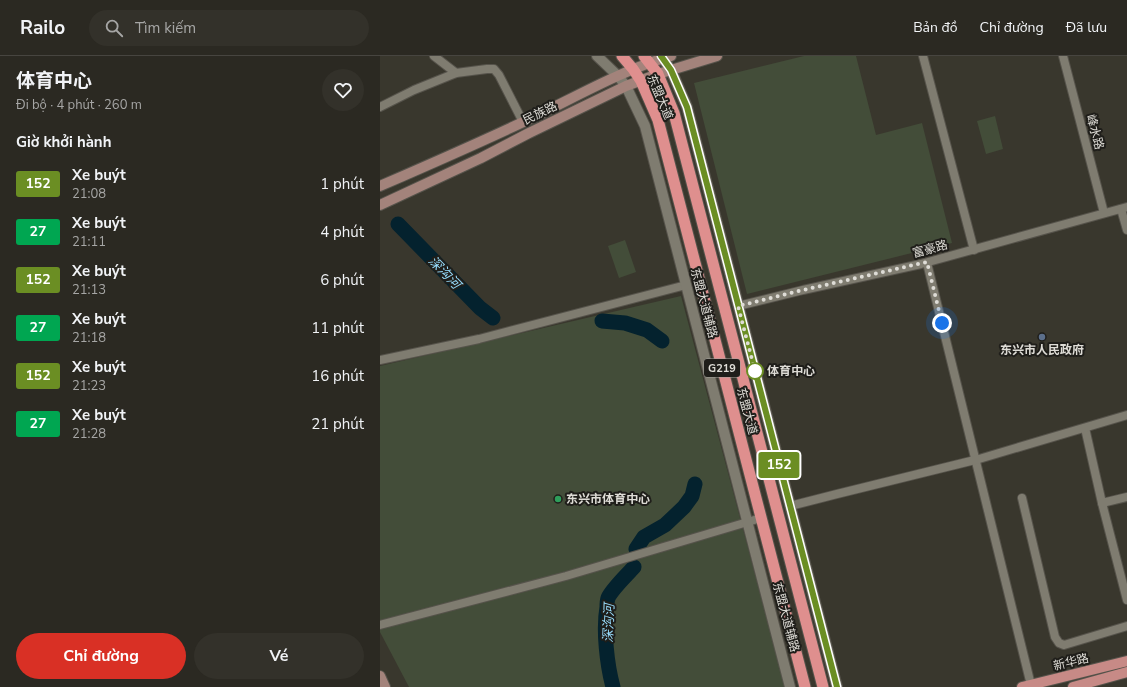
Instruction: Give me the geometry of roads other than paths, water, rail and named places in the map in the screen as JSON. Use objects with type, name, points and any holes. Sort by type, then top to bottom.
[{"type":"highway","name":"东盟大道","points":[[622,56],[641,81],[658,120],[805,687]]},
{"type":"highway","name":"东盟大道","points":[[647,59],[658,74],[674,113],[823,687]]},
{"type":"main road","name":"民族路","points":[[380,205],[481,158],[528,133],[626,86],[658,74],[717,56]]},
{"type":"main road","name":"民族路","points":[[380,186],[523,122],[633,69],[647,59],[665,57]]},
{"type":"main road","name":"新华路","points":[[1026,686],[1127,661]]},
{"type":"main road","name":"新华路","points":[[1073,687],[1127,672]]},
{"type":"street","points":[[434,56],[456,72]]},
{"type":"street","name":"东盟大道辅路","points":[[597,56],[626,86],[645,126],[790,687]]},
{"type":"street","points":[[923,56],[974,250]]},
{"type":"street","name":"峰水路","points":[[1063,56],[1104,213]]},
{"type":"street","points":[[665,57],[687,107],[837,687]]},
{"type":"street","points":[[380,107],[414,90],[456,72],[494,69],[499,75],[523,122]]},
{"type":"street","points":[[662,193],[676,189]]},
{"type":"street","points":[[1124,208],[1127,230]]},
{"type":"street","name":"富豪路","points":[[738,306],[927,262],[1124,208]]},
{"type":"street","points":[[927,262],[976,460],[1026,686]]},
{"type":"street","points":[[380,360],[474,340],[686,285]]},
{"type":"street","points":[[790,506],[976,460],[1127,415]]},
{"type":"street","points":[[1085,428],[1102,503],[1127,600]]},
{"type":"street","points":[[1102,503],[1127,497]]},
{"type":"street","points":[[1022,498],[1055,637],[1059,644],[1064,645],[1127,626]]},
{"type":"street","points":[[380,625],[566,576],[761,518]]},
{"type":"waterway","name":"深沟河","points":[[398,224],[480,308],[493,318]]},
{"type":"waterway","name":"深沟河","points":[[602,321],[625,323],[647,330],[662,341]]},
{"type":"waterway","name":"深沟河","points":[[636,549],[644,537],[665,525],[684,507],[692,496],[695,484]]},
{"type":"waterway","name":"深沟河","points":[[613,687],[606,647],[605,626],[607,600],[613,590],[634,567]]},
{"type":"place","name":"东兴市人民政府","points":[[1042,337]]},
{"type":"place","name":"体育中心","points":[[755,371]]},
{"type":"place","name":"东兴市体育中心","points":[[558,499]]}]
